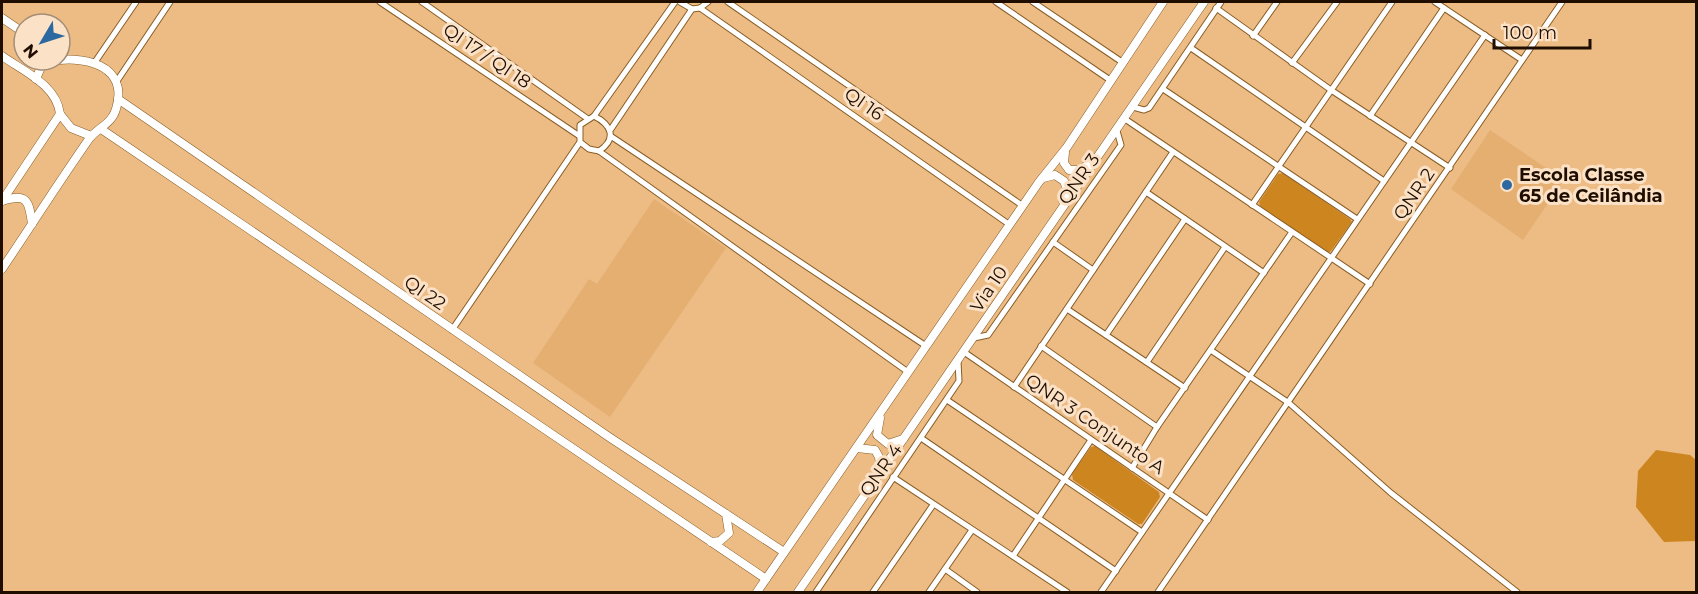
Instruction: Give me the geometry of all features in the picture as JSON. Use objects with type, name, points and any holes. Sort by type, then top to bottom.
[{"type":"street","points":[[95,62],[136,2]]},
{"type":"street","points":[[117,81],[170,2]]},
{"type":"street","name":"QI 17 / QI 18","points":[[380,2],[578,135]]},
{"type":"street","points":[[422,2],[591,118],[603,120],[611,129],[612,137],[607,146],[599,151]]},
{"type":"street","points":[[675,2],[591,118],[580,125],[578,135],[580,142],[589,149],[599,151],[908,372]]},
{"type":"street","points":[[680,2],[692,9],[700,8],[708,2]]},
{"type":"street","points":[[728,2],[1023,206]]},
{"type":"street","points":[[996,2],[1110,80]]},
{"type":"street","points":[[1033,2],[1122,62]]},
{"type":"street","name":"Via 10","points":[[757,592],[1039,182],[1066,147],[1163,2]]},
{"type":"street","name":"Via 10","points":[[798,592],[1204,2]]},
{"type":"street","points":[[1133,106],[1146,109],[1163,89],[1221,2]]},
{"type":"street","points":[[1253,36],[1277,2]]},
{"type":"street","points":[[1292,63],[1337,2]]},
{"type":"street","points":[[1252,205],[1392,2]]},
{"type":"street","points":[[1435,2],[1522,60]]},
{"type":"street","points":[[1449,168],[1562,2]]},
{"type":"street","name":"QI 16","points":[[700,8],[1010,225]]},
{"type":"street","name":"QNR 2","points":[[1208,520],[1449,168],[1331,90],[1216,8]]},
{"type":"street","points":[[1370,116],[1444,8]]},
{"type":"street","points":[[611,129],[692,9]]},
{"type":"street","points":[[1101,592],[1485,35]]},
{"type":"street","points":[[1191,48],[1384,181]]},
{"type":"street","points":[[2,56],[36,79],[55,96],[60,114],[71,128],[91,136]]},
{"type":"street","points":[[2,268],[91,136],[102,129],[114,116],[118,99],[117,81],[112,73],[95,62],[72,61]]},
{"type":"street","points":[[36,79],[39,72]]},
{"type":"street","points":[[1163,89],[1357,219]]},
{"type":"street","name":"QI 22","points":[[118,99],[452,330],[784,552]]},
{"type":"street","points":[[2,201],[60,114]]},
{"type":"street","points":[[1125,119],[1370,284]]},
{"type":"street","points":[[102,129],[766,579]]},
{"type":"street","name":"QNR 3","points":[[974,338],[988,335],[1121,146],[1117,131]]},
{"type":"street","points":[[612,137],[926,346]]},
{"type":"street","points":[[452,330],[580,142]]},
{"type":"street","points":[[1066,147],[1063,159],[1069,170],[1080,170],[1095,160]]},
{"type":"street","points":[[1014,387],[1173,152]]},
{"type":"street","points":[[1039,182],[1049,175],[1055,175],[1067,185],[1065,196],[1053,221]]},
{"type":"street","points":[[1146,192],[1264,273]]},
{"type":"street","points":[[2,201],[16,196],[25,199],[30,206],[32,224]]},
{"type":"street","points":[[1107,335],[1185,219]]},
{"type":"street","points":[[1132,468],[1156,428],[1212,351],[1292,232]]},
{"type":"street","points":[[1053,242],[1093,270]]},
{"type":"street","points":[[1147,362],[1225,247]]},
{"type":"street","points":[[1067,309],[1185,387]]},
{"type":"street","points":[[1041,346],[1156,428]]},
{"type":"street","points":[[1212,351],[1289,403],[1391,493],[1517,592]]},
{"type":"street","name":"QNR 3 Conjunto A","points":[[964,352],[1208,520]]},
{"type":"street","name":"QNR 4","points":[[816,592],[959,381],[958,361]]},
{"type":"street","points":[[946,400],[1142,532]]},
{"type":"street","points":[[881,413],[879,438],[888,444],[903,439]]},
{"type":"street","points":[[921,438],[1116,571]]},
{"type":"street","points":[[1013,556],[1091,440]]},
{"type":"street","points":[[857,448],[875,450],[879,457],[881,473]]},
{"type":"street","points":[[893,477],[1067,592]]},
{"type":"street","points":[[873,592],[933,505]]},
{"type":"street","points":[[711,542],[720,541],[729,533],[726,514]]},
{"type":"street","points":[[1158,592],[1208,520]]},
{"type":"street","points":[[929,592],[972,530]]},
{"type":"street","points":[[945,569],[977,592]]},
{"type":"shaded area","name":"Escola Classe 65 de Ceilândia","points":[[1490,130],[1564,180],[1523,240],[1451,189]]},
{"type":"shaded area","points":[[1283,173],[1352,222],[1328,253],[1260,206],[1259,202],[1278,174]]},
{"type":"shaded area","points":[[654,199],[726,248],[610,417],[533,363],[589,279],[597,284]]},
{"type":"shaded area","points":[[1095,446],[1159,492],[1160,497],[1142,524],[1138,524],[1073,480],[1072,474],[1091,447]]},
{"type":"shaded area","points":[[1656,450],[1690,455],[1696,460],[1696,541],[1664,542],[1636,507],[1638,471]]},
{"type":"place","name":"Escola Classe 65 de Ceilândia","points":[[1507,185]]}]
